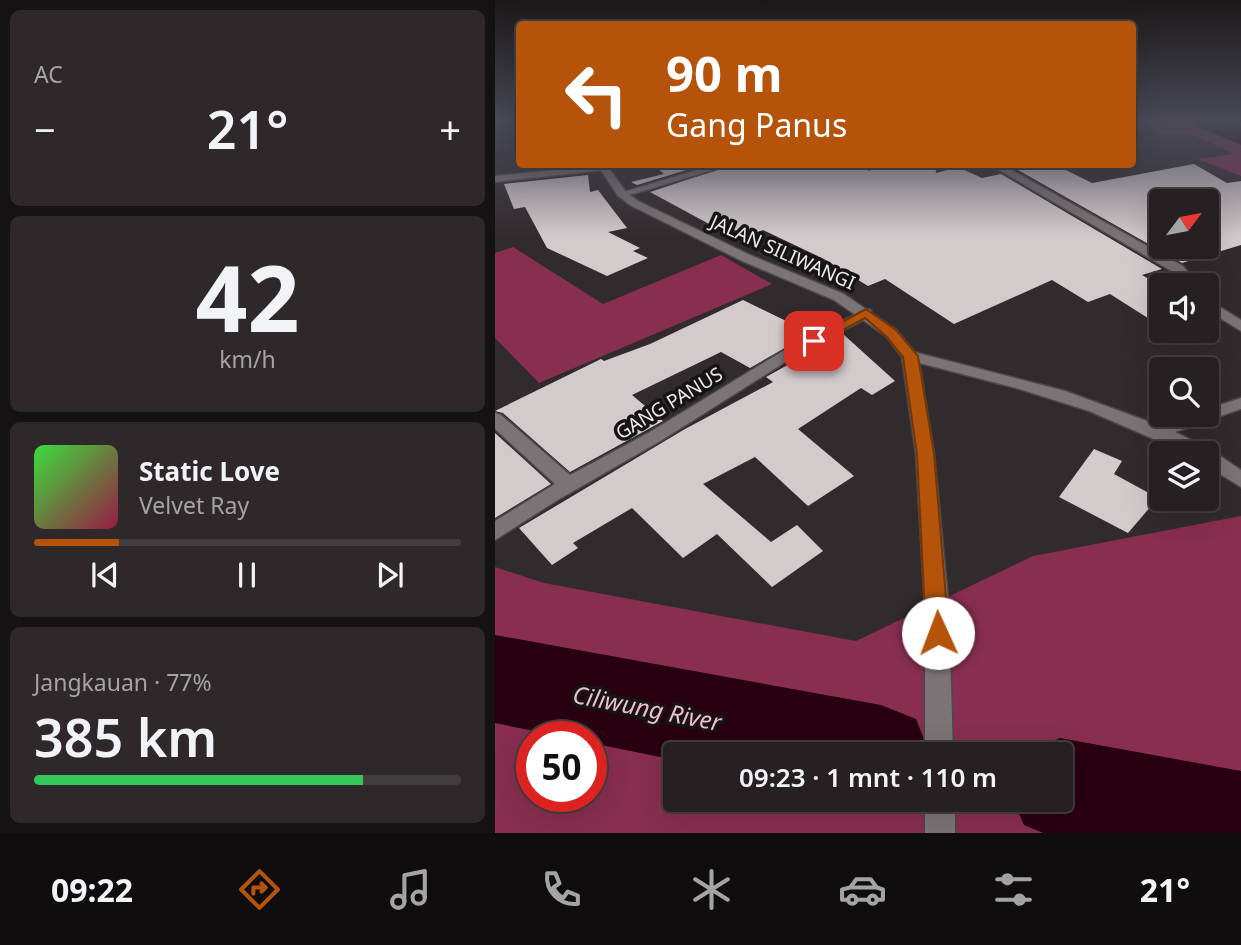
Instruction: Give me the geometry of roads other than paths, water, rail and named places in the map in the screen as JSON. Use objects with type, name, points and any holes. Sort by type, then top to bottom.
[{"type":"street","points":[[495,179],[586,168]]},
{"type":"street","name":"JALAN SILIWANGI","points":[[603,168],[622,194],[654,214],[839,297],[866,313],[891,333],[910,356]]},
{"type":"street","points":[[622,194],[714,168]]},
{"type":"street","points":[[1000,168],[1181,273]]},
{"type":"street","points":[[1219,311],[1241,327]]},
{"type":"street","name":"GANG PANUS","points":[[495,532],[793,351],[866,313]]},
{"type":"street","points":[[939,742],[937,609],[925,454],[910,356],[1021,383],[1160,431],[1179,441]]},
{"type":"street","points":[[1219,411],[1241,403]]},
{"type":"street","points":[[495,419],[570,486]]},
{"type":"street","points":[[1160,431],[1172,427]]},
{"type":"street","points":[[1219,465],[1241,480]]},
{"type":"street","points":[[940,812],[940,833]]},
{"type":"waterway","name":"Ciliwung River","points":[[495,679],[819,742]]},
{"type":"waterway","name":"Ciliwung River","points":[[1073,792],[1241,824]]}]
